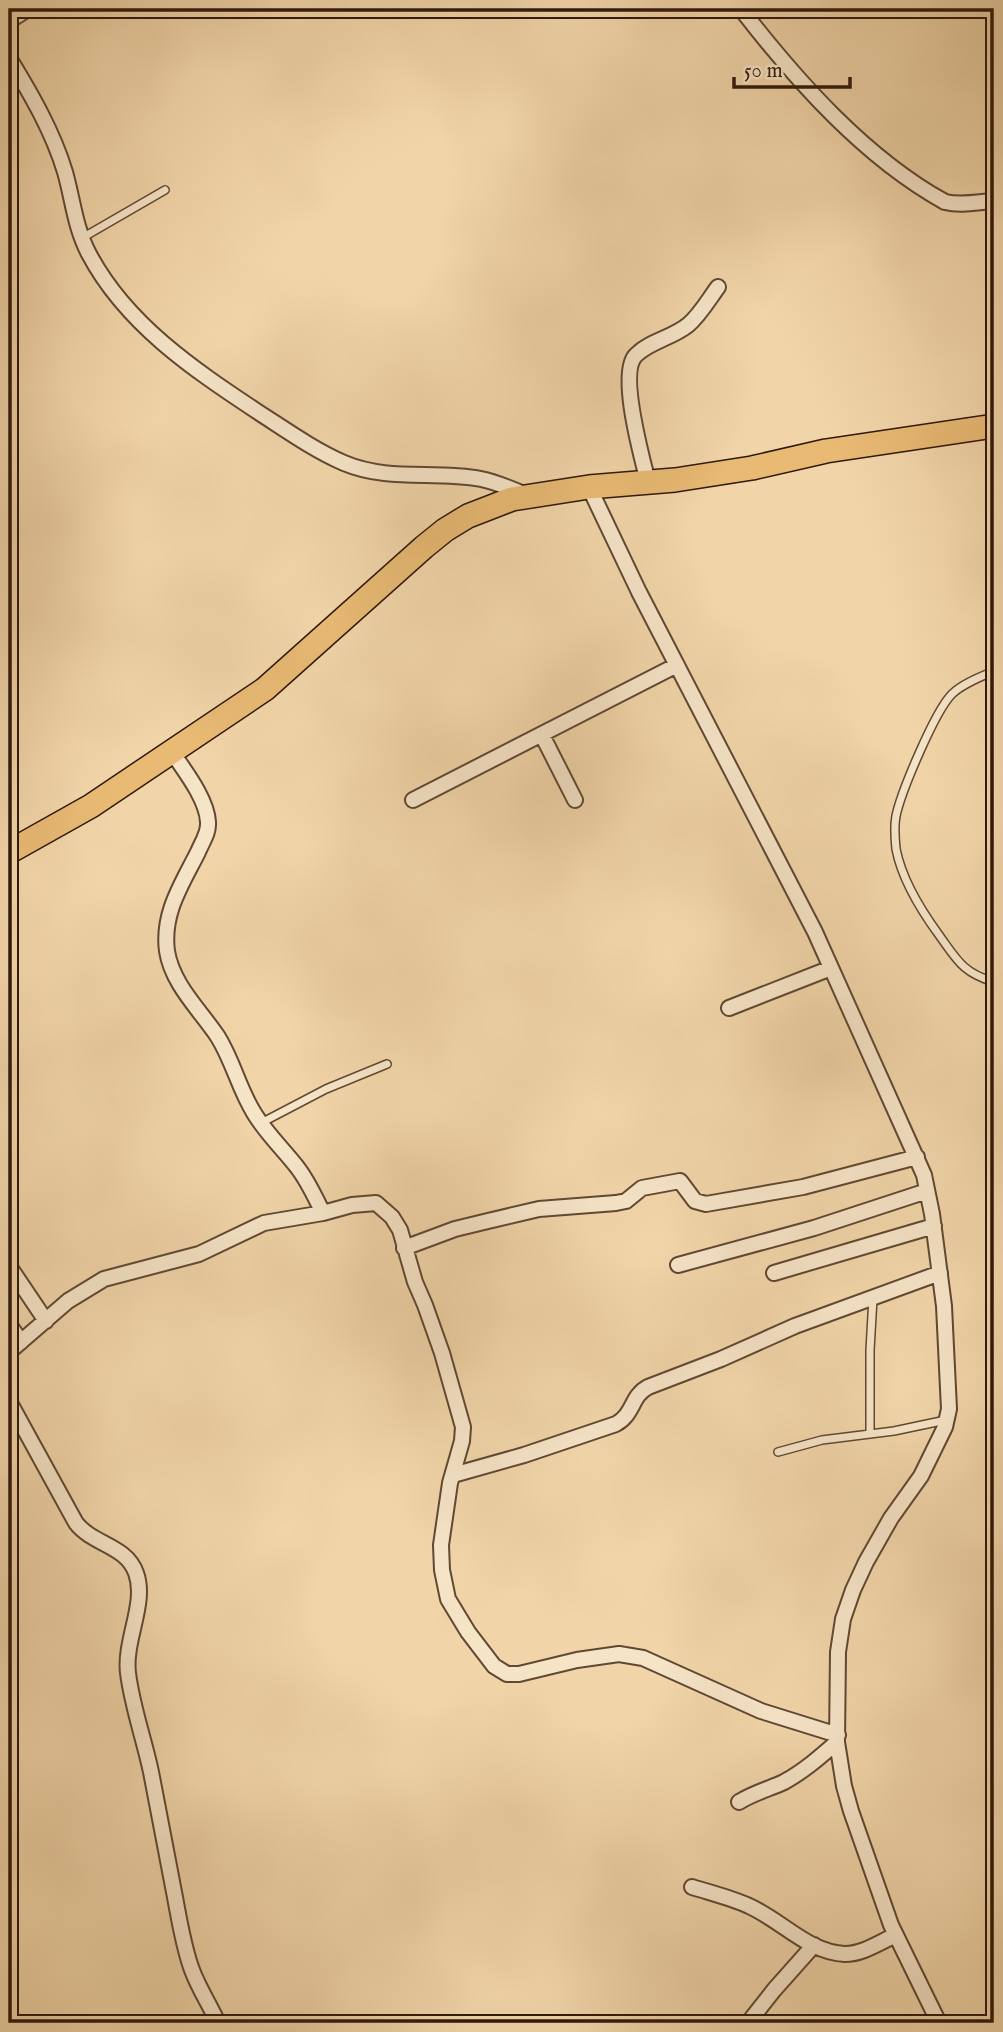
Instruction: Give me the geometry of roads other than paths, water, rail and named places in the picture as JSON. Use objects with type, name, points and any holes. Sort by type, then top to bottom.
[{"type":"main road","points":[[9,852],[91,806],[265,689],[445,530],[488,507],[528,496],[589,487],[675,480],[752,468],[826,451],[994,426]]},
{"type":"street","points":[[9,21],[28,9]]},
{"type":"street","points":[[741,9],[809,90],[872,151],[945,202],[955,205],[994,201]]},
{"type":"street","points":[[9,58],[54,142],[65,173],[75,220],[88,253],[128,309],[172,352],[319,451],[346,464],[392,475],[481,479],[528,496]]},
{"type":"street","points":[[648,482],[630,399],[630,362],[650,345],[688,325],[719,287]]},
{"type":"street","points":[[589,487],[639,592],[815,932],[917,1157],[927,1191],[944,1306],[949,1409],[945,1427],[921,1476],[891,1518],[866,1562],[843,1619],[839,1638],[838,1738],[844,1786],[852,1811],[896,1935],[939,2023]]},
{"type":"street","points":[[413,800],[677,665]]},
{"type":"street","points":[[542,735],[575,800]]},
{"type":"street","points":[[172,752],[192,782],[208,820],[208,831],[178,888],[169,913],[167,950],[177,979],[226,1051],[244,1097],[260,1123],[298,1168],[323,1213]]},
{"type":"street","points":[[729,1008],[831,968]]},
{"type":"street","points":[[404,1248],[455,1229],[539,1209],[626,1201],[639,1190],[649,1186],[680,1181],[695,1201],[706,1203],[803,1187],[917,1157]]},
{"type":"street","points":[[678,1265],[814,1228],[927,1191]]},
{"type":"street","points":[[9,1352],[68,1301],[104,1279],[199,1254],[264,1223],[352,1205],[376,1203],[392,1217],[400,1230],[415,1282],[442,1353],[463,1427],[441,1545],[444,1588],[468,1632],[500,1672],[519,1674],[577,1660],[619,1654],[634,1655],[761,1712],[838,1738]]},
{"type":"street","points":[[774,1273],[934,1226]]},
{"type":"street","points":[[9,1266],[46,1321]]},
{"type":"street","points":[[453,1475],[524,1455],[616,1424],[627,1416],[641,1391],[648,1387],[721,1359],[795,1326],[940,1273]]},
{"type":"street","points":[[9,1324],[21,1342]]},
{"type":"street","points":[[9,1401],[76,1523],[91,1538],[126,1556],[136,1572],[140,1590],[127,1669],[186,1949],[200,1988],[218,2023]]},
{"type":"street","points":[[739,1802],[802,1772],[838,1738]]},
{"type":"street","points":[[692,1887],[748,1905],[814,1945],[834,1952],[859,1952],[896,1935]]},
{"type":"street","points":[[748,2023],[814,1945]]},
{"type":"lane","points":[[82,238],[165,190]]},
{"type":"lane","points":[[994,671],[961,687],[948,699],[903,793],[895,819],[900,865],[911,892],[961,966],[976,977],[994,982]]},
{"type":"lane","points":[[260,1123],[295,1103],[387,1064]]},
{"type":"lane","points":[[870,1434],[873,1297]]},
{"type":"lane","points":[[778,1452],[822,1440],[946,1419]]}]
